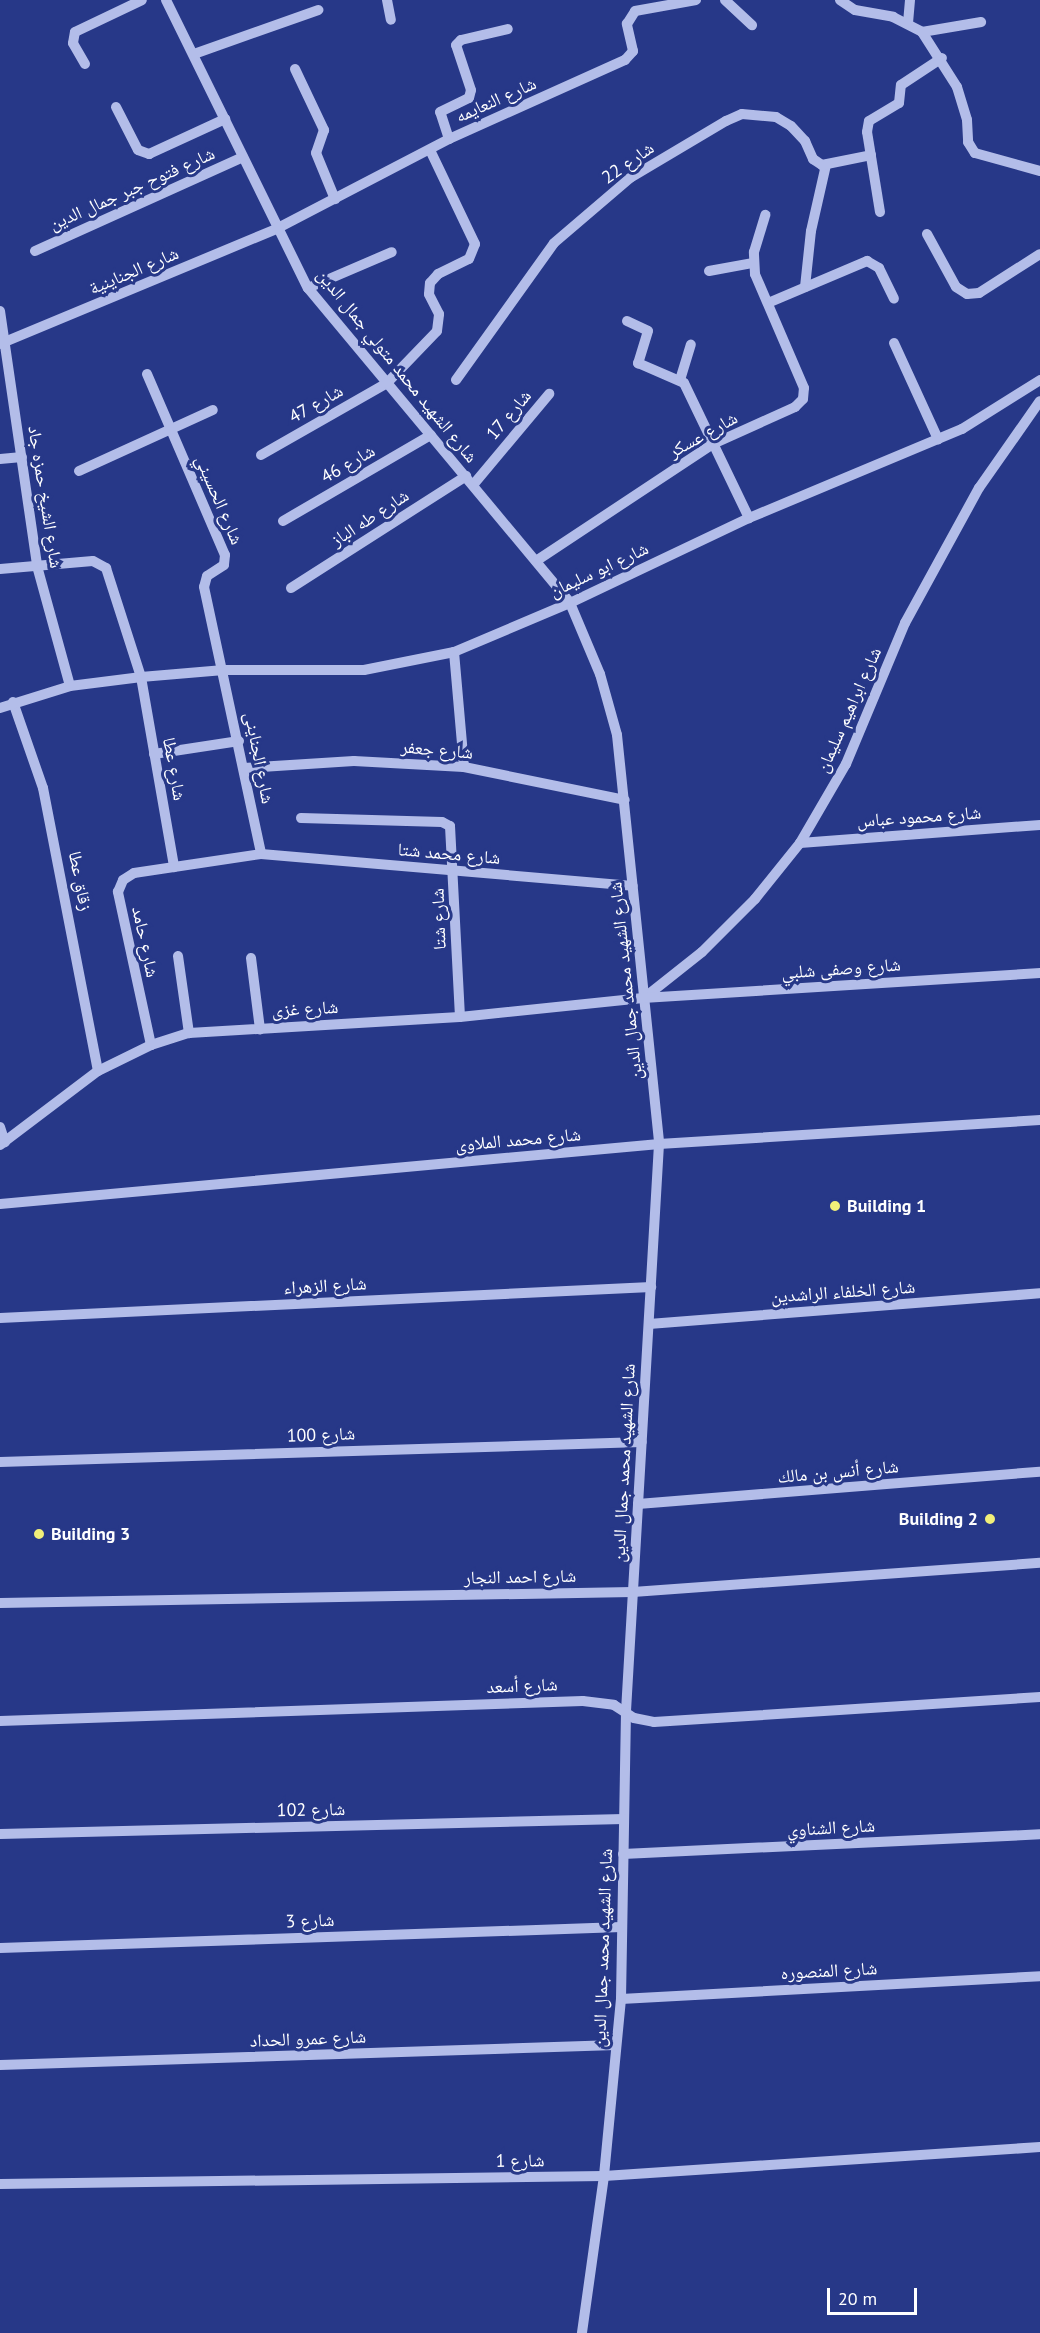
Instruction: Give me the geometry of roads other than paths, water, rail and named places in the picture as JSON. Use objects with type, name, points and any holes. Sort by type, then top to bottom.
[{"type":"street","points":[[85,64],[73,43],[75,32],[142,0]]},
{"type":"street","name":"شارع الشهيد محمد متولي جمال الدين","points":[[166,0],[308,288],[570,603]]},
{"type":"street","points":[[387,0],[391,20]]},
{"type":"street","name":"شارع النعايمه","points":[[278,228],[449,139],[628,58],[634,47],[628,19],[634,11],[653,4],[696,0]]},
{"type":"street","points":[[725,0],[752,25]]},
{"type":"street","points":[[840,0],[855,10],[908,24],[922,32],[942,58],[957,87],[967,120],[968,142],[975,153],[1040,171]]},
{"type":"street","points":[[908,24],[910,0]]},
{"type":"street","points":[[194,54],[318,10]]},
{"type":"street","points":[[922,32],[981,22]]},
{"type":"street","points":[[449,139],[440,112],[471,94],[456,45],[464,39],[508,29]]},
{"type":"street","points":[[880,212],[871,155],[869,122],[899,103],[901,86],[942,58]]},
{"type":"street","points":[[295,69],[324,130],[316,153],[334,199]]},
{"type":"street","points":[[116,107],[138,150],[149,154],[225,119]]},
{"type":"street","name":"شارع 22","points":[[456,380],[554,243],[630,178],[726,121],[742,114],[776,117],[805,141],[813,159],[826,165]]},
{"type":"street","name":"شارع 47","points":[[261,455],[387,382],[439,326],[439,314],[429,294],[430,283],[438,274],[469,259],[474,249],[430,150]]},
{"type":"street","points":[[805,287],[811,231],[826,165],[871,155]]},
{"type":"street","name":"شارع فتوح جبر جمال الدين","points":[[35,251],[243,158]]},
{"type":"street","points":[[709,271],[753,263],[765,215]]},
{"type":"street","name":"شارع الجناينية","points":[[2,344],[278,228]]},
{"type":"street","points":[[927,234],[956,288],[967,294],[979,292],[1040,254]]},
{"type":"street","points":[[308,288],[392,252]]},
{"type":"street","points":[[768,303],[867,261],[879,268],[894,299]]},
{"type":"street","name":"شارع عسكر","points":[[536,561],[712,444],[795,407],[803,399],[804,388],[753,263]]},
{"type":"street","name":"شارع الشيخ حمزه جاد","points":[[0,311],[2,344],[22,457],[37,566],[70,686]]},
{"type":"street","points":[[627,321],[648,333],[638,363],[680,380],[749,518]]},
{"type":"street","points":[[894,344],[938,440]]},
{"type":"street","points":[[680,380],[691,345]]},
{"type":"street","name":"شارع الحسيني","points":[[147,374],[225,555],[224,565],[207,576],[204,587],[224,670]]},
{"type":"street","name":"شارع ابو سليمان","points":[[0,708],[13,702],[70,686],[141,677],[224,670],[364,670],[454,652],[570,603],[749,518],[938,440],[1040,380]]},
{"type":"street","name":"شارع 17","points":[[469,481],[549,394]]},
{"type":"street","name":"شارع ابراهيم سليمان","points":[[643,998],[710,944],[755,899],[800,843],[846,764],[905,623],[979,488],[1040,401]]},
{"type":"street","points":[[79,471],[213,410]]},
{"type":"street","name":"شارع 46","points":[[283,521],[430,435]]},
{"type":"street","points":[[0,459],[22,457]]},
{"type":"street","name":"شارع طه الباز","points":[[291,588],[469,481]]},
{"type":"street","points":[[0,569],[93,561],[104,565],[141,677]]},
{"type":"street","name":"شارع الشهيد محمد جمال الدين","points":[[570,603],[600,674],[617,735],[659,1144],[626,1712],[621,1999],[604,2176],[582,2333]]},
{"type":"street","points":[[454,652],[464,766]]},
{"type":"street","name":"شارع الجناينى","points":[[224,670],[261,854]]},
{"type":"street","name":"شارع عطا","points":[[141,677],[174,867]]},
{"type":"street","name":"زقاق عطا","points":[[13,702],[46,800],[98,1071]]},
{"type":"street","points":[[154,754],[239,741]]},
{"type":"street","name":"شارع جعفر","points":[[244,768],[354,761],[464,766],[625,800]]},
{"type":"street","name":"شارع شتا","points":[[301,818],[445,823],[452,832],[460,1017]]},
{"type":"street","name":"شارع محمود عباس","points":[[800,843],[1040,825]]},
{"type":"street","name":"شارع حامد","points":[[151,1045],[117,892],[128,875],[261,854]]},
{"type":"street","name":"شارع محمد شتا","points":[[261,854],[633,886]]},
{"type":"street","points":[[178,956],[189,1033]]},
{"type":"street","points":[[251,958],[260,1029]]},
{"type":"street","name":"شارع وصفى شلبي","points":[[643,998],[1040,974]]},
{"type":"street","name":"شارع غزى","points":[[2,1143],[98,1071],[151,1045],[189,1033],[460,1017],[643,998]]},
{"type":"street","name":"شارع محمد الملاوى","points":[[0,1204],[659,1144],[1040,1120]]},
{"type":"street","points":[[0,1127],[2,1143]]},
{"type":"street","name":"شارع الزهراء","points":[[0,1318],[651,1287]]},
{"type":"street","name":"شارع الخلفاء الراشدين","points":[[649,1324],[1040,1293]]},
{"type":"street","name":"شارع 100","points":[[0,1462],[642,1442]]},
{"type":"street","name":"شارع أنس بن مالك","points":[[638,1504],[1040,1472]]},
{"type":"street","name":"شارع احمد النجار","points":[[0,1603],[633,1592],[1040,1563]]},
{"type":"street","name":"شارع أسعد","points":[[0,1721],[583,1701],[614,1705],[634,1718],[654,1722],[1040,1697]]},
{"type":"street","name":"شارع 102","points":[[0,1834],[624,1819]]},
{"type":"street","name":"شارع الشناوي","points":[[623,1854],[1040,1834]]},
{"type":"street","name":"شارع 3","points":[[0,1948],[622,1927]]},
{"type":"street","name":"شارع المنصوره","points":[[621,1999],[1040,1976]]},
{"type":"street","name":"شارع عمرو الحداد","points":[[0,2065],[616,2045]]},
{"type":"street","name":"شارع 1","points":[[0,2184],[604,2176],[1040,2147]]},
{"type":"place","name":"Building 1","points":[[835,1206]]},
{"type":"place","name":"Building 2","points":[[990,1519]]},
{"type":"place","name":"Building 3","points":[[39,1534]]}]
